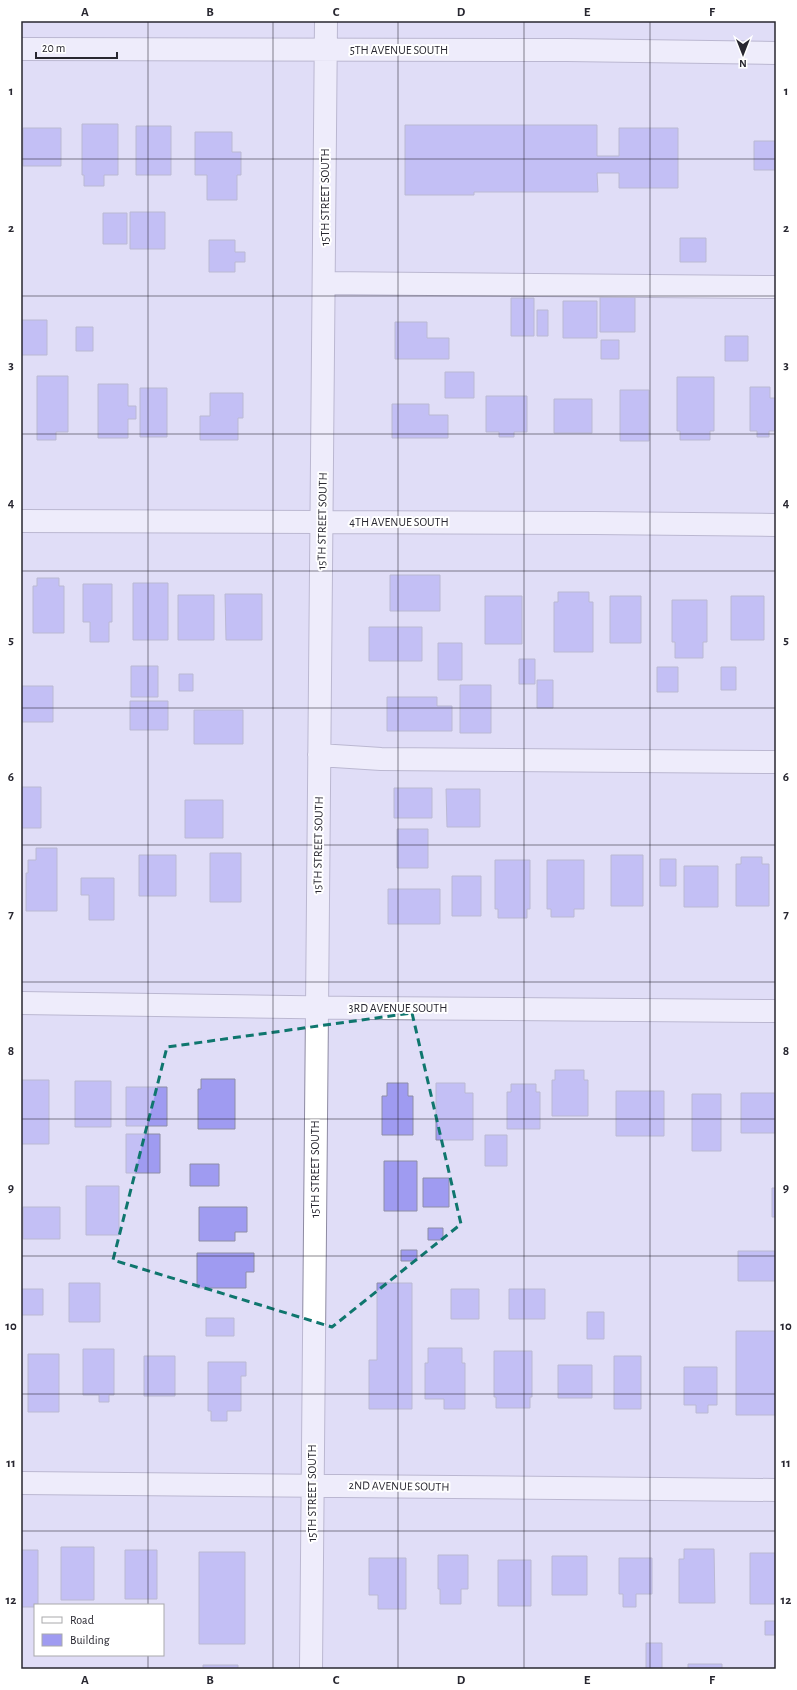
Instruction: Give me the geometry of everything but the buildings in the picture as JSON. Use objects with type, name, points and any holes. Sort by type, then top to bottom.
[{"type":"street","name":"15TH STREET SOUTH","points":[[311,1669],[326,21]]},
{"type":"street","name":"5TH AVENUE SOUTH","points":[[21,49],[567,50],[776,53]]},
{"type":"street","points":[[324,282],[776,287]]},
{"type":"street","name":"4TH AVENUE SOUTH","points":[[21,521],[776,525]]},
{"type":"street","points":[[319,755],[381,759],[776,762]]},
{"type":"street","name":"3RD AVENUE SOUTH","points":[[21,1003],[317,1008],[776,1011]]},
{"type":"street","name":"2ND AVENUE SOUTH","points":[[21,1483],[776,1490]]},
{"type":"highlighted area","points":[[412,1013],[461,1224],[332,1327],[113,1260],[167,1047]]}]
